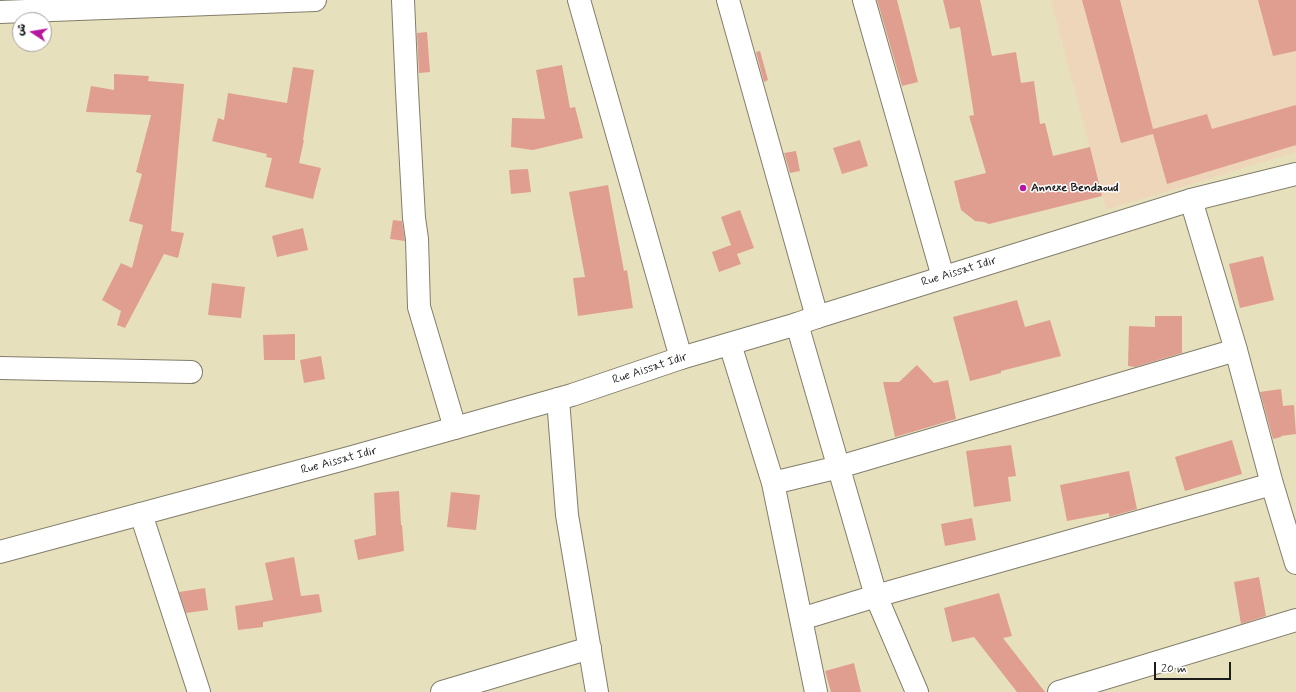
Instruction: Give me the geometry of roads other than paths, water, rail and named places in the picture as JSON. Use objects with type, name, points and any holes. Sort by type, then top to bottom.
[{"type":"street","points":[[0,12],[315,0]]},
{"type":"street","points":[[403,0],[414,218],[417,239],[419,307],[429,336],[455,428]]},
{"type":"street","points":[[579,0],[681,358]]},
{"type":"street","points":[[728,0],[807,320],[839,467],[876,596],[917,692]]},
{"type":"street","points":[[864,0],[943,277]]},
{"type":"street","name":"Rue Aissat Idir","points":[[0,552],[352,458],[558,399],[681,358],[1191,200],[1296,174]]},
{"type":"street","points":[[1191,200],[1236,350],[1272,484],[1296,563]]},
{"type":"street","points":[[730,344],[772,483],[816,692]]},
{"type":"street","points":[[772,483],[839,467],[1236,350]]},
{"type":"street","points":[[0,368],[191,372]]},
{"type":"street","points":[[558,399],[567,515],[597,692]]},
{"type":"street","points":[[801,619],[876,596],[1272,484]]},
{"type":"street","points":[[141,514],[199,692]]},
{"type":"street","points":[[1059,692],[1296,620]]},
{"type":"street","points":[[442,692],[590,648]]},
{"type":"place","name":"Annexe Bendaoud","points":[[1023,188]]}]
